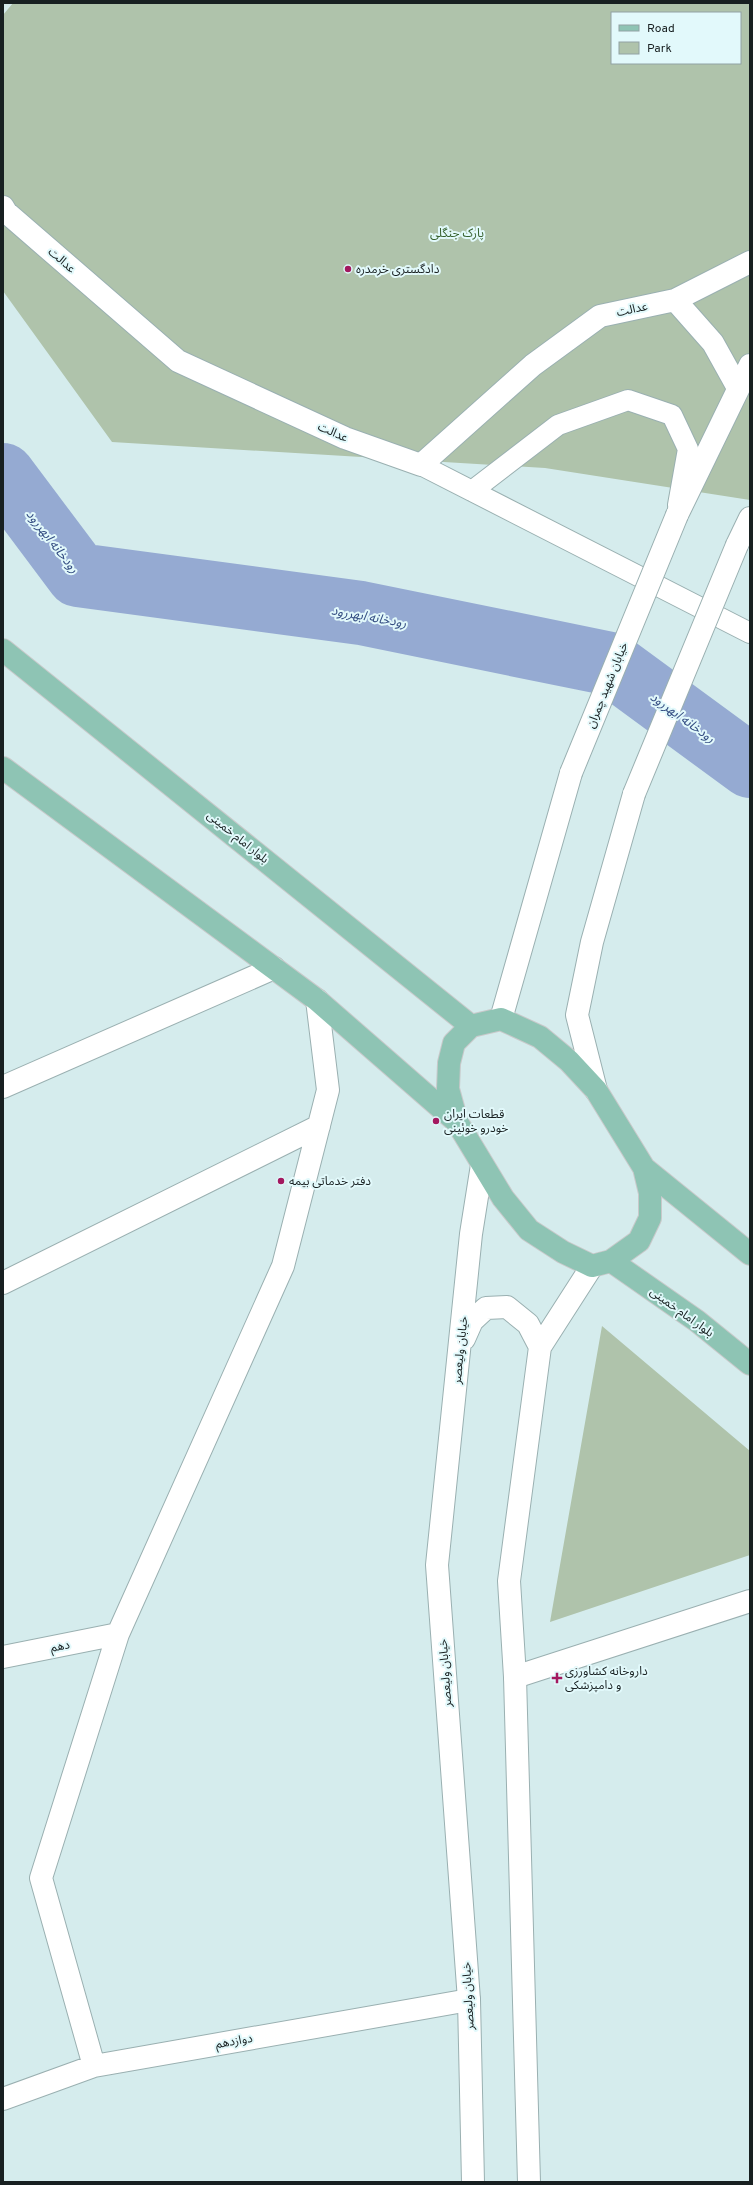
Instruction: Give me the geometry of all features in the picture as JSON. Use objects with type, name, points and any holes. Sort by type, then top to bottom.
[{"type":"main road","name":"بلوار امام خمینی","points":[[3,650],[471,1026]]},
{"type":"main road","points":[[3,768],[317,1000],[457,1122]]},
{"type":"main road","points":[[457,1122],[448,1089],[449,1063],[454,1043],[471,1026],[501,1019],[540,1037],[569,1061],[596,1090],[644,1168],[650,1193],[650,1218],[639,1241],[602,1264]]},
{"type":"main road","name":"بلوار امام خمینی","points":[[457,1122],[503,1198],[529,1230],[563,1252],[602,1264],[697,1321],[750,1364]]},
{"type":"main road","points":[[644,1168],[750,1254]]},
{"type":"street","name":"عدالت","points":[[3,207],[6,212],[178,361],[345,438],[421,465],[532,365],[600,316],[674,300],[750,262]]},
{"type":"street","points":[[674,300],[713,343],[738,388]]},
{"type":"street","name":"خیابان شهید چمران","points":[[501,1019],[571,772],[677,515],[750,365]]},
{"type":"street","points":[[596,1090],[577,1015],[592,942],[634,794],[736,545],[750,518]]},
{"type":"street","points":[[3,1087],[274,968]]},
{"type":"street","points":[[94,2066],[41,1878],[118,1634],[283,1266],[328,1090],[317,1000]]},
{"type":"street","points":[[3,1283],[319,1126]]},
{"type":"street","name":"خیابان ولیعصر","points":[[473,2182],[469,2000],[437,1565],[461,1345],[471,1234],[482,1165]]},
{"type":"street","points":[[529,2182],[515,1677],[509,1581],[540,1347],[602,1264]]},
{"type":"street","points":[[461,1345],[472,1321],[486,1308],[507,1307],[528,1324],[540,1347]]},
{"type":"street","points":[[515,1677],[750,1601]]},
{"type":"street","name":"دهم","points":[[3,1657],[118,1634]]},
{"type":"street","name":"دوازدهم","points":[[3,2100],[94,2066],[469,2000]]},
{"type":"lane","points":[[472,491],[558,425],[628,400],[672,415],[688,450],[677,515]]},
{"type":"lane","points":[[421,465],[750,633]]},
{"type":"green space","name":"پارک جنگلی","points":[[13,3],[750,3],[750,500],[545,468],[112,442],[3,291],[3,15]]},
{"type":"green space","points":[[602,1326],[750,1451],[750,1555],[550,1622]]},
{"type":"waterway","name":"رودخانه ابهررود","points":[[3,475],[78,575],[361,613],[611,664],[750,766]]},
{"type":"place","name":"دادگستری خرمدره","points":[[348,269]]},
{"type":"place","name":"قطعات ایران خودرو خوئینی","points":[[436,1121]]},
{"type":"place","name":"دفتر خدماتی بیمه","points":[[281,1181]]},
{"type":"place","name":"داروخانه کشاورزی و دامپزشکی","points":[[557,1678]]}]
